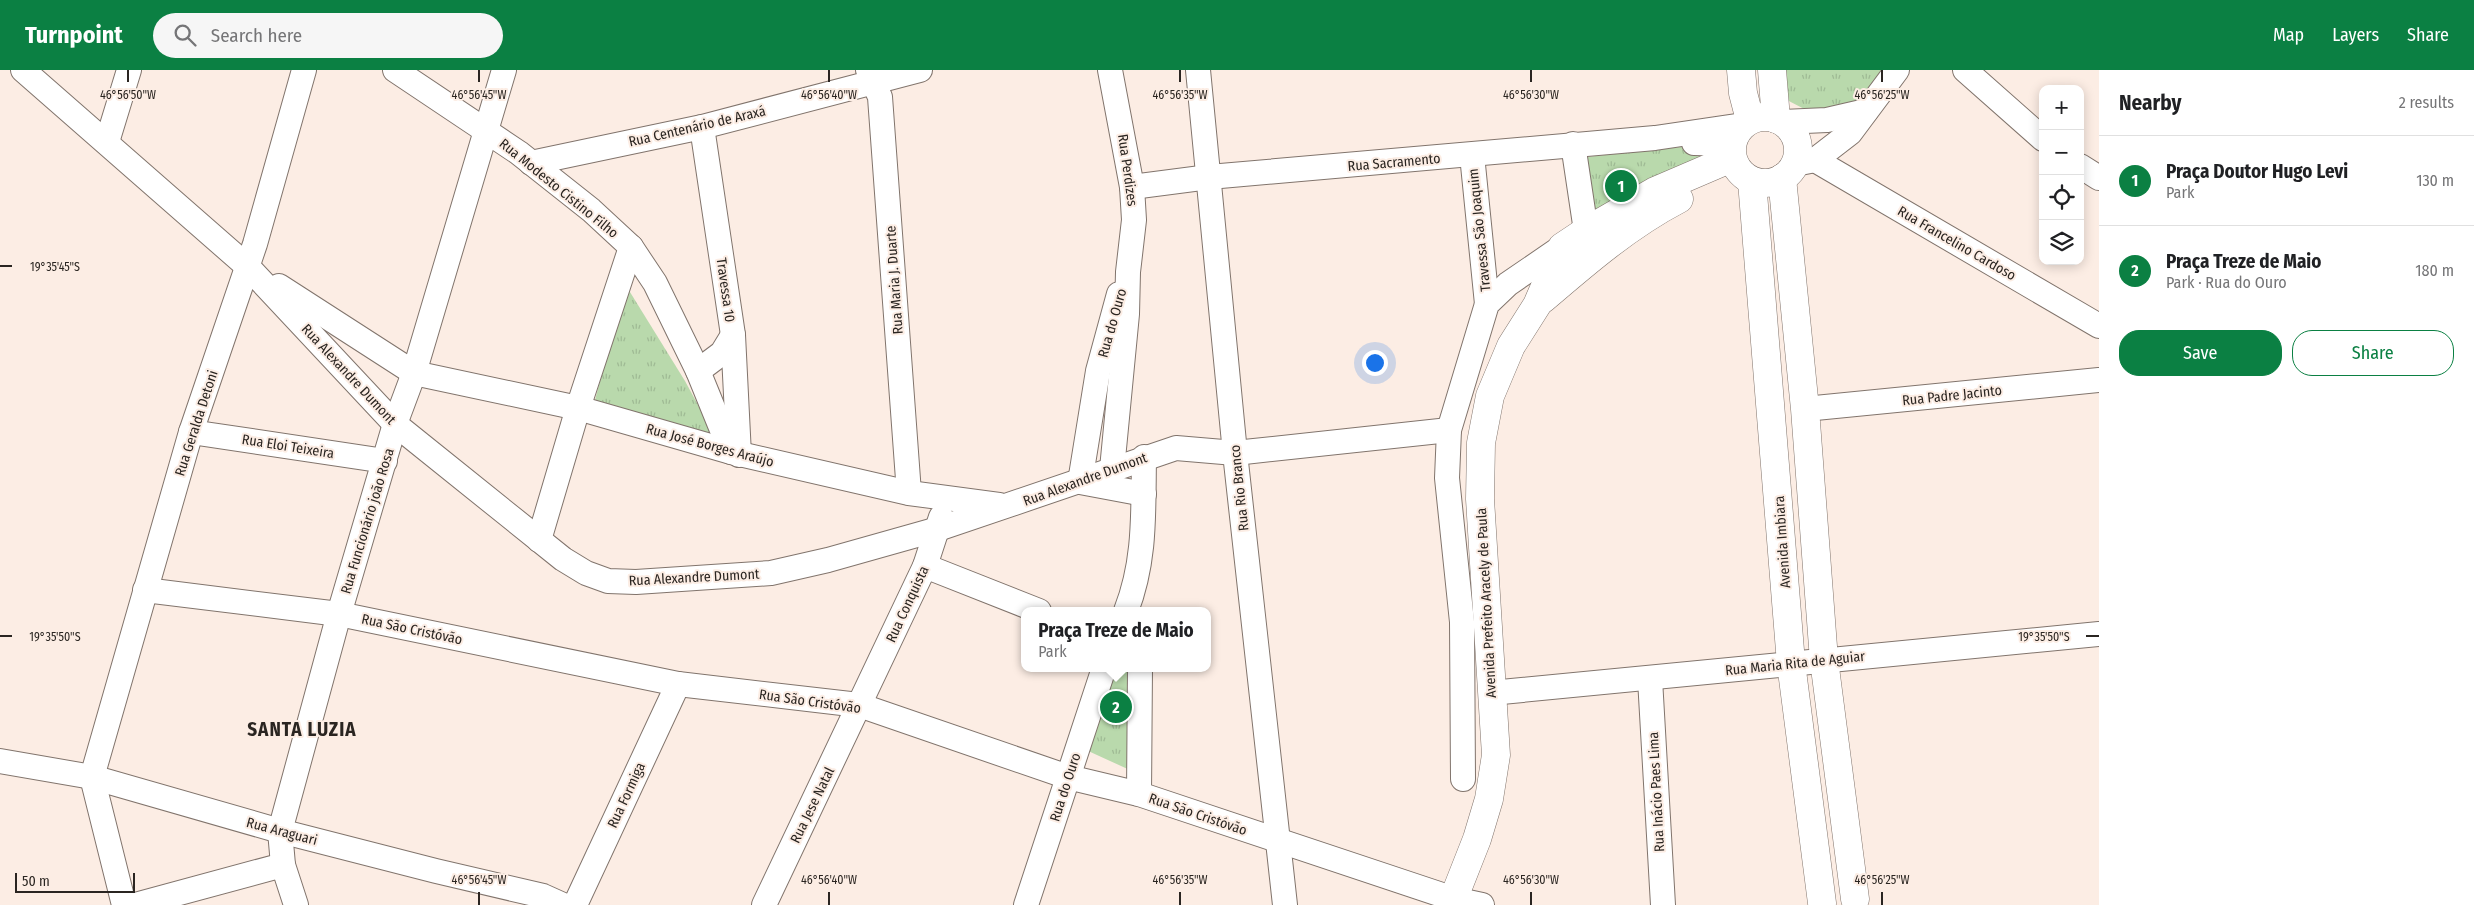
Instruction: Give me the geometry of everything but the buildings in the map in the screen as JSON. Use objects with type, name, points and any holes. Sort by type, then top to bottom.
[{"type":"main road","name":"Avenida Imbiara","points":[[1741,70],[1751,142],[1790,663],[1821,904]]},
{"type":"main road","name":"Avenida Imbiara","points":[[1751,142],[1772,70]]},
{"type":"main road","points":[[1797,168],[1767,183],[1751,142],[1796,136],[1798,146],[1797,168],[1805,409],[1824,660],[1859,902],[1838,895],[1821,904]]},
{"type":"main road","name":"Avenida Prefeito Aracely de Paula","points":[[1452,902],[1477,839],[1489,799],[1496,755],[1480,499],[1481,442],[1490,396],[1511,346],[1537,305],[1562,247],[1586,231],[1658,199],[1751,142]]},
{"type":"main road","name":"Avenida Prefeito Aracely de Paula","points":[[1537,305],[1658,199]]},
{"type":"street","name":"Rua Alexandre Dumont","points":[[23,70],[248,267],[395,424],[539,540],[586,573],[608,581],[636,582],[771,573],[828,560],[938,529],[1080,482],[1144,457],[1176,448],[1235,454],[1450,430]]},
{"type":"street","points":[[107,142],[130,70]]},
{"type":"street","name":"Rua Geralda Detoni","points":[[92,777],[191,432],[248,267],[304,70]]},
{"type":"street","name":"Rua Modesto Cistino Filho","points":[[395,70],[532,163],[591,210],[631,247],[654,283],[698,371],[735,453]]},
{"type":"street","name":"Rua Funcionário joão Rosa","points":[[280,831],[339,614],[395,424],[414,374],[504,70]]},
{"type":"street","name":"Rua Centenário de Araxá","points":[[532,163],[702,127],[871,75],[920,70]]},
{"type":"street","name":"Rua Perdizes","points":[[1110,70],[1132,187],[1134,220],[1128,272]]},
{"type":"street","name":"Rua Rio Branco","points":[[1198,70],[1235,454],[1284,905]]},
{"type":"street","points":[[1797,168],[1850,133],[1897,70]]},
{"type":"street","points":[[1965,70],[2039,135]]},
{"type":"street","name":"Rua Maria J. Duarte","points":[[871,75],[880,96],[909,493]]},
{"type":"street","name":"Rua Sacramento","points":[[1132,187],[1208,177],[1472,156],[1573,144],[1655,138],[1751,142],[1866,111]]},
{"type":"street","name":"Travessa 10","points":[[702,127],[733,335],[735,453]]},
{"type":"street","points":[[1573,144],[1586,231]]},
{"type":"street","name":"Travessa São Joaquim","points":[[1472,156],[1487,304]]},
{"type":"street","name":"Rua Francelino Cardoso","points":[[1797,168],[2099,326]]},
{"type":"street","points":[[2084,169],[2099,178]]},
{"type":"street","points":[[539,540],[578,408],[631,247]]},
{"type":"street","name":"Avenida Prefeito Aracely de Paula","points":[[1463,780],[1462,622],[1448,478],[1450,430],[1487,304],[1508,284],[1562,247]]},
{"type":"street","points":[[248,267],[414,374]]},
{"type":"street","name":"Rua do Ouro","points":[[1112,469],[1127,314],[1128,272]]},
{"type":"street","name":"Rua do Ouro","points":[[1080,482],[1105,342],[1128,272]]},
{"type":"street","points":[[698,371],[722,353],[733,335]]},
{"type":"street","name":"Rua José Borges Araújo","points":[[414,374],[578,408],[735,453],[909,493],[1008,506]]},
{"type":"street","name":"Rua Padre Jacinto","points":[[1805,409],[2099,380]]},
{"type":"street","name":"Rua Eloi Teixeira","points":[[191,432],[385,461]]},
{"type":"street","points":[[1128,607],[1136,585],[1141,557],[1144,457]]},
{"type":"street","points":[[1080,482],[1144,494]]},
{"type":"street","name":"Rua Conquista","points":[[859,705],[925,566],[947,499]]},
{"type":"street","points":[[925,566],[1029,607]]},
{"type":"street","name":"Rua São Cristóvão","points":[[145,590],[339,614],[678,684],[859,705],[1068,777],[1139,794],[1452,902],[1482,905]]},
{"type":"street","name":"Rua Maria Rita de Aguiar","points":[[1491,693],[2099,634]]},
{"type":"street","name":"Rua do Ouro","points":[[1026,905],[1103,672]]},
{"type":"street","points":[[1139,794],[1140,672]]},
{"type":"street","name":"Rua Inácio Paes Lima","points":[[1650,679],[1662,905]]},
{"type":"street","name":"Rua Formiga","points":[[575,905],[678,684]]},
{"type":"street","name":"Rua Jese Natal","points":[[764,905],[859,705]]},
{"type":"street","name":"Rua Araguari","points":[[0,761],[92,777],[280,831],[543,896],[563,905]]},
{"type":"street","points":[[92,777],[124,905]]},
{"type":"street","points":[[280,831],[283,865],[296,905]]},
{"type":"street","points":[[135,905],[283,865]]},
{"type":"green space","points":[[1782,70],[1887,70],[1852,110],[1812,113],[1785,99]]},
{"type":"green space","points":[[1681,147],[1713,153],[1595,215],[1586,157]]},
{"type":"green space","points":[[625,284],[685,381],[717,440],[594,404]]},
{"type":"green space","points":[[1113,672],[1130,672],[1132,771],[1086,750]]},
{"type":"place","name":"Praça Doutor Hugo Levi","points":[[1621,186]]},
{"type":"place","name":"Praça Treze de Maio","points":[[1116,707]]},
{"type":"district","name":"SANTA LUZIA","points":[[302,729]]}]
